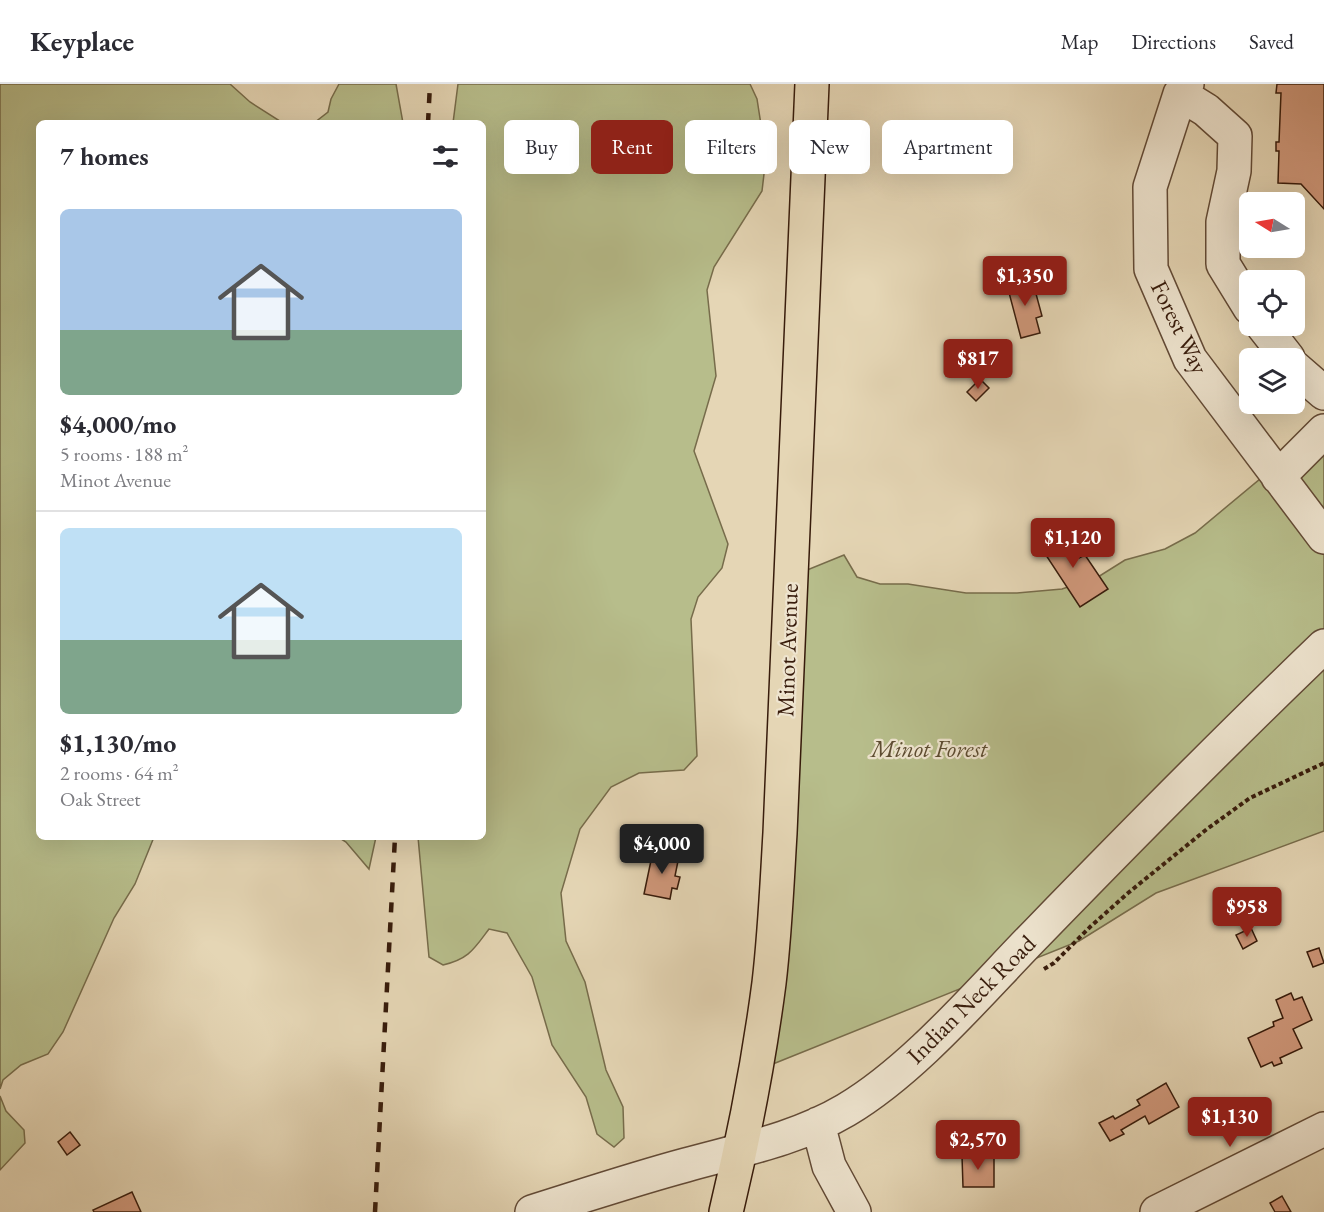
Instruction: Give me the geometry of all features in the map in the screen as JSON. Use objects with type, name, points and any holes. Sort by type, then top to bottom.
[{"type":"main road","name":"Minot Avenue","points":[[726,1212],[762,1030],[775,912],[812,84]]},
{"type":"street","points":[[1184,89],[1235,136],[1234,171],[1223,222],[1223,264],[1239,290]]},
{"type":"street","name":"Forest Way","points":[[1184,89],[1150,187],[1151,269],[1190,359],[1324,537]]},
{"type":"street","points":[[1271,336],[1280,348]]},
{"type":"street","points":[[1305,377],[1324,393]]},
{"type":"street","points":[[1278,477],[1324,431]]},
{"type":"street","name":"Indian Neck Road","points":[[532,1212],[665,1171],[739,1152],[818,1124],[847,1110],[873,1092],[932,1041],[1200,766],[1324,646]]},
{"type":"street","points":[[818,1124],[829,1166],[854,1212]]},
{"type":"street","points":[[1157,1212],[1324,1129]]},
{"type":"path","points":[[1035,973],[1054,963],[1128,893],[1207,829],[1250,798],[1324,763]]},
{"type":"green space","points":[[0,84],[230,84],[250,102],[278,120],[36,120],[36,840],[153,840],[135,884],[114,918],[63,1032],[48,1054],[21,1065],[3,1080],[0,1089]]},
{"type":"green space","points":[[339,84],[396,84],[402,120],[318,120],[328,112],[331,99]]},
{"type":"green space","points":[[458,84],[750,84],[757,99],[760,120],[685,120],[685,174],[764,174],[762,191],[714,267],[707,290],[716,376],[694,451],[728,544],[722,568],[698,597],[691,619],[697,756],[684,770],[639,773],[611,787],[580,829],[561,893],[566,941],[585,982],[606,1070],[623,1107],[624,1138],[614,1147],[597,1134],[586,1097],[552,1045],[532,977],[507,933],[489,929],[470,952],[452,963],[443,965],[429,957],[418,840],[486,840],[486,120],[453,120]]},
{"type":"green space","name":"Minot Forest","points":[[1324,416],[1324,831],[1156,893],[1079,941],[748,1074],[780,581],[844,555],[857,577],[880,584],[908,584],[966,593],[1017,593],[1062,589],[1098,577],[1125,560],[1165,549],[1195,533],[1278,464]]},
{"type":"green space","points":[[343,840],[375,840],[369,869]]},
{"type":"green space","points":[[0,1096],[6,1111],[24,1130],[25,1143],[0,1170]]},
{"type":"building","points":[[1277,84],[1324,84],[1324,209],[1301,184],[1278,183],[1279,151],[1276,151],[1276,142],[1279,142],[1281,93],[1276,93]]},
{"type":"building","points":[[1032,279],[1042,316],[1036,318],[1040,333],[1021,338],[1007,285]]},
{"type":"building","points":[[980,379],[989,388],[976,401],[967,392]]},
{"type":"building","points":[[1059,528],[1079,558],[1085,555],[1108,589],[1080,607],[1038,543]]},
{"type":"building","points":[[653,851],[679,856],[675,876],[680,877],[677,889],[672,888],[670,899],[644,894]]},
{"type":"building","points":[[1251,928],[1257,941],[1243,949],[1236,935]]},
{"type":"building","points":[[1319,948],[1324,963],[1313,967],[1307,952]]},
{"type":"building","points":[[1291,993],[1294,1000],[1302,997],[1312,1020],[1293,1029],[1302,1048],[1280,1058],[1282,1063],[1274,1066],[1272,1062],[1261,1067],[1248,1038],[1274,1026],[1273,1022],[1283,1018],[1276,1000]]},
{"type":"building","points":[[1166,1083],[1179,1107],[1149,1124],[1145,1116],[1121,1130],[1124,1134],[1110,1141],[1099,1123],[1113,1116],[1115,1119],[1140,1105],[1137,1100]]},
{"type":"building","points":[[70,1132],[80,1145],[67,1155],[58,1142]]},
{"type":"building","points":[[962,1156],[994,1156],[994,1187],[963,1187]]},
{"type":"building","points":[[132,1192],[141,1212],[94,1212],[93,1210]]},
{"type":"building","points":[[1282,1196],[1291,1212],[1275,1212],[1270,1203]]},
{"type":"railway","points":[[428,120],[430,84]]},
{"type":"railway","points":[[375,1212],[395,840]]}]
